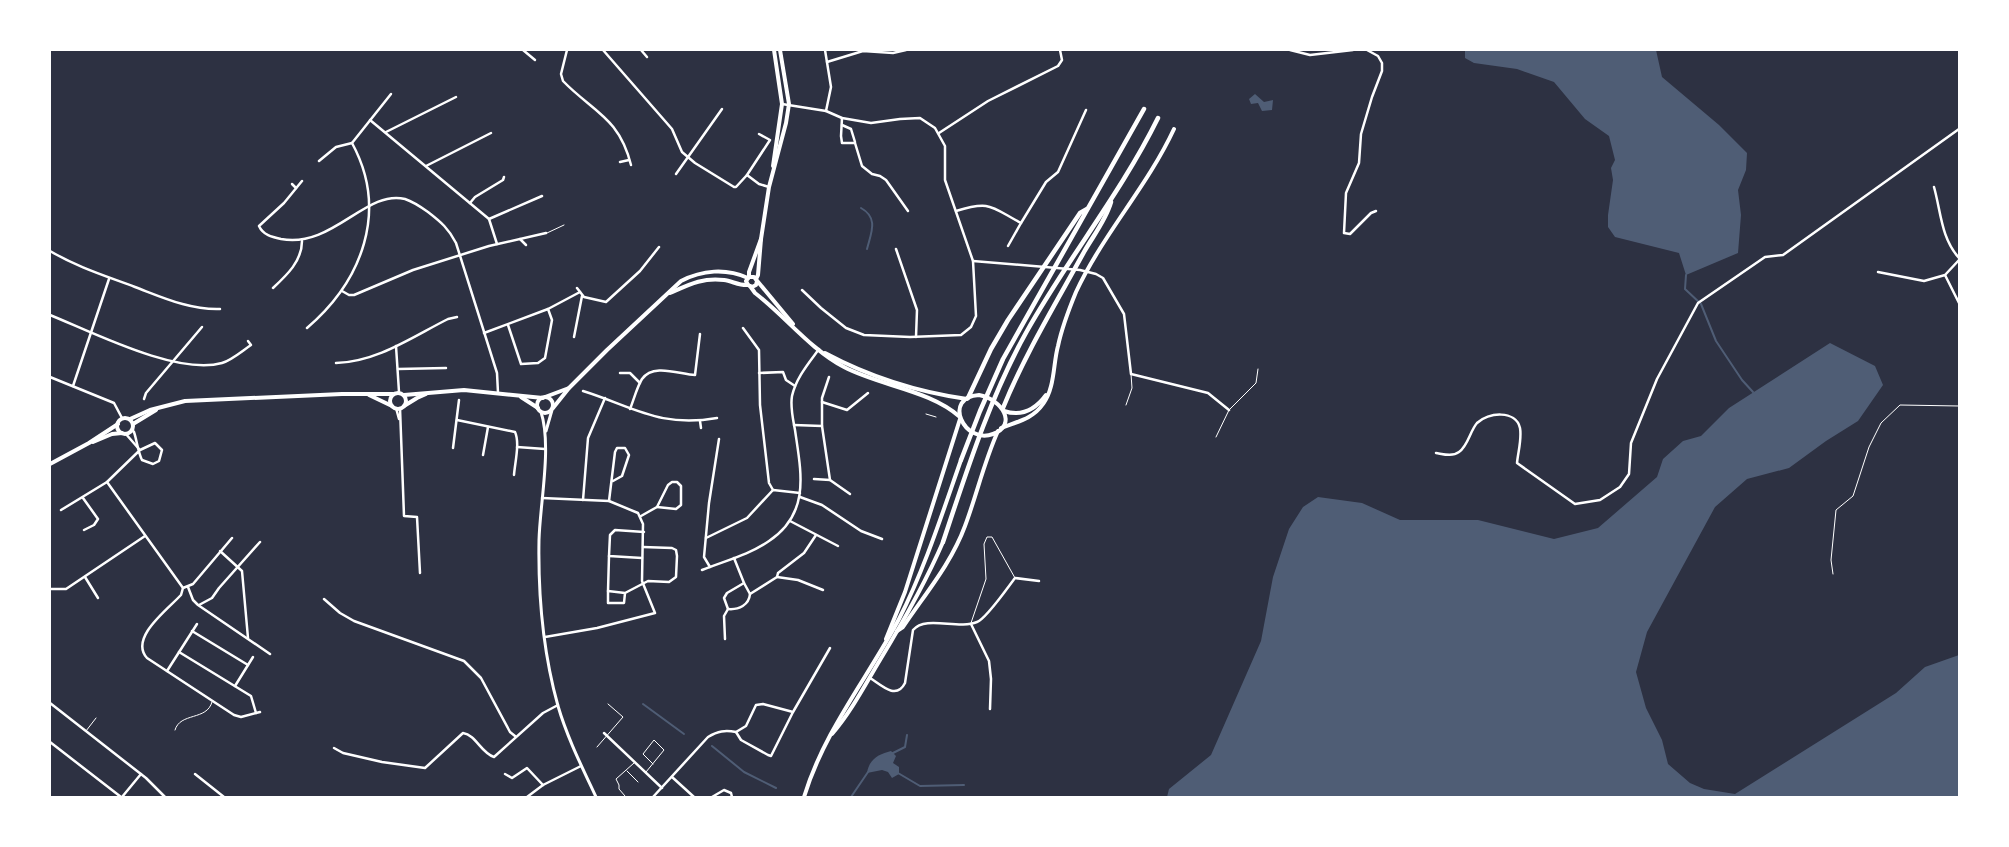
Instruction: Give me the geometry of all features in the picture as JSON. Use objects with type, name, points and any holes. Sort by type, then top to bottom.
[{"type":"highway","points":[[962,460],[980,411],[1003,359],[1144,109]]},
{"type":"highway","points":[[943,542],[978,438],[1011,362],[1042,305],[1112,198],[1138,156],[1158,118]]},
{"type":"highway","points":[[1003,408],[1010,389],[1084,252],[1108,212],[1112,198]]},
{"type":"highway","points":[[968,398],[991,349],[1008,320],[1080,213],[1088,208]]},
{"type":"main road","points":[[773,171],[782,104],[774,50]]},
{"type":"main road","points":[[670,292],[701,280],[721,280],[749,286],[756,285],[769,187],[786,123],[789,104],[780,50]]},
{"type":"main road","points":[[761,239],[746,281],[755,293],[828,358],[851,371],[879,382],[938,401],[960,418],[964,426],[975,433],[989,436],[1025,420],[1036,412],[1046,400],[1060,335],[1082,280],[1096,254],[1155,165],[1174,129]]},
{"type":"main road","points":[[519,396],[539,410],[548,413],[569,388],[681,281],[705,272],[727,272],[748,277],[752,276],[796,328]]},
{"type":"main road","points":[[818,349],[844,364],[880,377],[919,389],[968,398]]},
{"type":"main road","points":[[539,410],[539,400],[569,388]]},
{"type":"main road","points":[[50,464],[89,443],[118,424],[122,418],[130,419],[150,410],[177,402],[392,394],[399,392],[404,394],[430,393],[464,390],[544,397],[552,400],[552,409]]},
{"type":"main road","points":[[886,642],[887,634],[900,606],[914,567],[960,418],[960,408],[968,398],[976,395],[989,398],[1003,408],[1017,414],[1036,406],[1049,392]]},
{"type":"main road","points":[[367,394],[398,407],[430,393]]},
{"type":"main road","points":[[392,394],[390,400],[398,407]]},
{"type":"main road","points":[[398,407],[406,400],[404,394]]},
{"type":"main road","points":[[897,632],[903,627],[934,584],[953,553],[965,526],[986,460],[1004,421],[1003,408]]},
{"type":"main road","points":[[133,424],[157,409]]},
{"type":"main road","points":[[89,443],[112,434],[132,430],[133,424],[130,419]]},
{"type":"main road","points":[[118,424],[119,430],[124,433]]},
{"type":"main road","points":[[829,738],[833,727],[886,642],[908,600],[921,572],[962,460]]},
{"type":"main road","points":[[804,797],[820,755],[829,738],[870,678],[920,593],[943,542]]},
{"type":"street","points":[[523,50],[535,60]]},
{"type":"street","points":[[566,50],[561,74],[563,81],[607,118],[620,137],[631,165]]},
{"type":"street","points":[[603,50],[672,129],[682,152],[734,187],[747,175],[770,140],[759,134]]},
{"type":"street","points":[[641,50],[647,57]]},
{"type":"street","points":[[825,50],[831,86],[826,111]]},
{"type":"street","points":[[828,62],[863,51],[893,53],[906,50]]},
{"type":"street","points":[[939,133],[988,100],[1058,66],[1062,60],[1060,50]]},
{"type":"street","points":[[1290,50],[1310,56],[1353,50]]},
{"type":"street","points":[[1367,50],[1378,56],[1382,68],[1362,134],[1359,163],[1346,193],[1344,233],[1350,234],[1371,213],[1376,211]]},
{"type":"street","points":[[319,161],[336,147],[352,143],[391,94]]},
{"type":"street","points":[[385,133],[456,97]]},
{"type":"street","points":[[782,104],[826,111],[842,118],[871,123],[920,118],[929,123],[939,133],[945,146],[945,180],[973,261],[976,316],[971,327],[961,335],[872,336],[854,332],[820,308],[802,290]]},
{"type":"street","points":[[676,174],[722,109]]},
{"type":"street","points":[[1008,246],[1046,182],[1058,172],[1086,110]]},
{"type":"street","points":[[842,118],[840,136],[842,143],[855,143]]},
{"type":"street","points":[[370,120],[489,218],[497,244]]},
{"type":"street","points":[[842,125],[851,129],[862,166],[872,174],[886,180],[908,211]]},
{"type":"street","points":[[1436,453],[1453,455],[1460,452],[1476,424],[1482,418],[1499,414],[1512,417],[1520,426],[1517,463],[1575,504],[1600,500],[1620,487],[1629,474],[1631,443],[1657,380],[1698,303],[1765,257],[1783,255],[1959,129]]},
{"type":"street","points":[[426,166],[491,134]]},
{"type":"street","points":[[307,328],[322,316],[342,291],[357,265],[367,234],[369,206],[364,172],[352,143]]},
{"type":"street","points":[[620,162],[629,160]]},
{"type":"street","points":[[747,175],[759,184],[769,187]]},
{"type":"street","points":[[470,203],[475,197],[503,180],[504,177]]},
{"type":"street","points":[[302,181],[259,226],[267,235],[302,241],[330,230],[382,200],[397,198],[417,204],[445,225],[451,232],[497,373],[498,393]]},
{"type":"street","points":[[292,184],[296,188]]},
{"type":"street","points":[[1878,272],[1924,281],[1945,275],[1959,259],[1942,226],[1934,187]]},
{"type":"street","points":[[489,218],[542,196]]},
{"type":"street","points":[[956,211],[976,205],[992,206],[1021,223]]},
{"type":"street","points":[[342,291],[349,295],[354,294],[412,270],[497,244],[546,233]]},
{"type":"street","points":[[520,239],[526,245]]},
{"type":"street","points":[[273,288],[298,260],[302,251],[302,241]]},
{"type":"street","points":[[582,296],[606,302],[635,276],[659,247]]},
{"type":"street","points":[[896,248],[917,310],[916,337]]},
{"type":"street","points":[[50,251],[78,266],[109,279],[190,307],[220,309]]},
{"type":"street","points":[[973,261],[1080,270],[1100,275],[1106,281],[1124,314],[1131,374],[1208,393],[1229,410]]},
{"type":"street","points":[[1945,275],[1959,303]]},
{"type":"street","points":[[73,386],[109,279]]},
{"type":"street","points":[[574,337],[582,296],[577,288]]},
{"type":"street","points":[[484,333],[548,309],[580,292]]},
{"type":"street","points":[[508,325],[522,364],[538,363],[545,358],[550,332],[552,320],[548,309]]},
{"type":"street","points":[[50,315],[90,332],[173,361],[192,364],[223,363],[251,345],[248,340]]},
{"type":"street","points":[[336,363],[360,361],[396,346],[448,318],[457,317]]},
{"type":"street","points":[[144,399],[146,393],[202,327]]},
{"type":"street","points":[[743,328],[758,346],[762,430],[769,483],[773,490]]},
{"type":"street","points":[[630,408],[640,383],[647,374],[654,370],[695,375],[700,334]]},
{"type":"street","points":[[694,339],[699,340]]},
{"type":"street","points":[[396,346],[399,392]]},
{"type":"street","points":[[702,570],[734,558],[769,541],[790,521],[800,498],[802,478],[791,404],[797,379],[818,349]]},
{"type":"street","points":[[398,369],[446,368]]},
{"type":"street","points":[[620,372],[630,373],[640,383]]},
{"type":"street","points":[[759,373],[783,372],[786,380],[795,386]]},
{"type":"street","points":[[50,377],[114,403],[122,418]]},
{"type":"street","points":[[828,377],[822,402],[822,426],[830,480]]},
{"type":"street","points":[[583,391],[659,418],[700,421],[717,418]]},
{"type":"street","points":[[822,402],[847,410],[868,393]]},
{"type":"street","points":[[583,500],[588,438],[605,398]]},
{"type":"street","points":[[453,448],[459,400]]},
{"type":"street","points":[[398,407],[404,516],[417,516],[420,573]]},
{"type":"street","points":[[552,409],[546,431],[539,564],[544,637],[558,705],[581,766],[596,797]]},
{"type":"street","points":[[539,410],[546,431]]},
{"type":"street","points":[[457,420],[515,432],[517,446],[514,475]]},
{"type":"street","points":[[700,421],[701,428]]},
{"type":"street","points":[[794,425],[822,426]]},
{"type":"street","points":[[482,455],[488,426]]},
{"type":"street","points":[[61,510],[84,498],[107,482],[140,450],[155,442],[162,450],[161,458],[156,463],[149,464],[142,460],[140,450],[132,430]]},
{"type":"street","points":[[124,433],[140,450]]},
{"type":"street","points":[[710,567],[704,559],[709,503],[719,439]]},
{"type":"street","points":[[517,446],[545,449]]},
{"type":"street","points":[[610,501],[615,452],[618,448],[625,448],[629,455],[623,473],[613,481]]},
{"type":"street","points":[[814,480],[830,480],[850,494]]},
{"type":"street","points":[[107,482],[183,588]]},
{"type":"street","points":[[641,516],[657,508],[679,508],[682,497],[680,484],[670,483],[657,508]]},
{"type":"street","points":[[773,490],[800,493]]},
{"type":"street","points":[[706,538],[747,518],[773,490]]},
{"type":"street","points":[[84,498],[98,519],[94,525],[84,530]]},
{"type":"street","points":[[542,498],[610,501],[635,511],[641,516],[644,532],[643,584],[655,613],[597,628],[544,637]]},
{"type":"street","points":[[800,498],[822,505],[861,531],[882,539]]},
{"type":"street","points":[[790,521],[838,546]]},
{"type":"street","points":[[625,593],[624,603],[608,603],[610,535],[612,531],[644,532]]},
{"type":"street","points":[[728,608],[739,608],[746,604],[750,594],[777,577],[778,573],[804,553],[816,535]]},
{"type":"street","points":[[50,589],[66,589],[145,536]]},
{"type":"street","points":[[183,588],[193,584],[232,538]]},
{"type":"street","points":[[198,605],[212,598],[260,542]]},
{"type":"street","points":[[608,591],[625,593],[650,581],[669,582],[674,580],[676,577],[676,550],[672,548],[643,547]]},
{"type":"street","points":[[220,551],[242,571],[248,638]]},
{"type":"street","points":[[609,556],[642,558]]},
{"type":"street","points":[[734,558],[750,594]]},
{"type":"street","points":[[85,577],[98,598]]},
{"type":"street","points":[[777,577],[798,580],[823,590]]},
{"type":"street","points":[[870,678],[889,691],[893,692],[901,689],[905,683],[915,627],[924,623],[971,624],[980,620],[1015,578],[1039,581]]},
{"type":"street","points":[[728,608],[724,601],[726,595],[744,583]]},
{"type":"street","points":[[188,586],[193,600],[198,605],[270,654]]},
{"type":"street","points":[[183,588],[181,595],[146,633],[142,642],[142,650],[146,656],[167,671],[237,717],[260,712]]},
{"type":"street","points":[[324,599],[340,613],[354,621],[464,661],[481,678],[510,732],[515,736]]},
{"type":"street","points":[[724,639],[724,616],[728,608]]},
{"type":"street","points":[[167,671],[197,624]]},
{"type":"street","points":[[971,624],[989,662],[990,709]]},
{"type":"street","points":[[192,631],[248,665]]},
{"type":"street","points":[[736,732],[741,740],[768,756],[772,756],[793,712],[830,648]]},
{"type":"street","points":[[179,652],[252,696],[256,713]]},
{"type":"street","points":[[236,686],[253,657]]},
{"type":"street","points":[[50,703],[141,774],[165,797]]},
{"type":"street","points":[[653,797],[708,737],[715,732],[725,730],[736,732],[746,726],[756,705],[763,704],[793,712]]},
{"type":"street","points":[[334,748],[382,762],[422,768],[427,767],[461,734],[465,733],[488,755],[494,757],[510,744],[515,736],[543,713],[558,705]]},
{"type":"street","points":[[604,734],[662,788]]},
{"type":"street","points":[[50,742],[122,797],[141,774]]},
{"type":"street","points":[[527,797],[542,785],[581,766]]},
{"type":"street","points":[[505,774],[512,778],[527,768],[542,785]]},
{"type":"street","points":[[195,774],[224,797]]},
{"type":"street","points":[[672,776],[694,797]]},
{"type":"street","points":[[712,797],[724,790],[730,793],[732,797]]},
{"type":"lane","points":[[546,233],[564,225]]},
{"type":"lane","points":[[1216,437],[1229,410],[1254,386],[1258,370]]},
{"type":"lane","points":[[1126,405],[1132,390],[1131,374]]},
{"type":"lane","points":[[1833,574],[1831,560],[1836,510],[1853,496],[1869,447],[1881,423],[1900,406],[1959,406]]},
{"type":"lane","points":[[926,414],[936,417]]},
{"type":"lane","points":[[971,624],[986,579],[984,544],[987,537],[992,537],[1015,578]]},
{"type":"lane","points":[[175,730],[180,721],[204,713],[212,701]]},
{"type":"lane","points":[[597,747],[604,734],[623,717],[608,704]]},
{"type":"lane","points":[[85,731],[96,718]]},
{"type":"lane","points":[[646,772],[653,764],[664,750],[654,740],[643,754],[653,764]]},
{"type":"lane","points":[[625,796],[619,789],[616,779],[634,762]]},
{"type":"lane","points":[[626,770],[638,782]]},
{"type":"water","points":[[1465,50],[1656,50],[1662,77],[1719,125],[1747,153],[1746,170],[1738,190],[1741,215],[1738,253],[1686,275],[1679,253],[1615,237],[1608,227],[1613,180],[1611,168],[1615,160],[1609,136],[1585,119],[1554,82],[1517,69],[1474,63],[1465,58]]},
{"type":"water","points":[[1255,94],[1264,102],[1273,100],[1272,110],[1262,111],[1258,103],[1251,104],[1249,99]]},
{"type":"water","points":[[1830,343],[1875,366],[1883,385],[1858,421],[1789,468],[1747,479],[1715,507],[1647,632],[1636,672],[1646,708],[1662,740],[1668,764],[1690,783],[1704,789],[1735,794],[1896,693],[1925,667],[1959,655],[1959,797],[1167,797],[1169,789],[1211,755],[1261,641],[1273,577],[1289,529],[1303,507],[1318,497],[1362,503],[1400,520],[1478,520],[1554,539],[1598,528],[1657,477],[1663,459],[1683,441],[1701,436],[1729,408]]},
{"type":"water","points":[[891,751],[896,756],[893,763],[899,767],[899,774],[892,778],[888,772],[882,770],[867,773],[870,764],[875,758]]},
{"type":"waterway","points":[[861,208],[867,212],[872,221],[872,232],[867,249]]},
{"type":"waterway","points":[[1686,275],[1685,289],[1701,304],[1716,341],[1742,380],[1753,392]]},
{"type":"waterway","points":[[643,704],[684,734]]},
{"type":"waterway","points":[[891,754],[905,747],[907,735]]},
{"type":"waterway","points":[[712,746],[744,772],[776,788]]},
{"type":"waterway","points":[[851,797],[868,772]]},
{"type":"waterway","points":[[898,773],[920,786],[964,785]]}]
